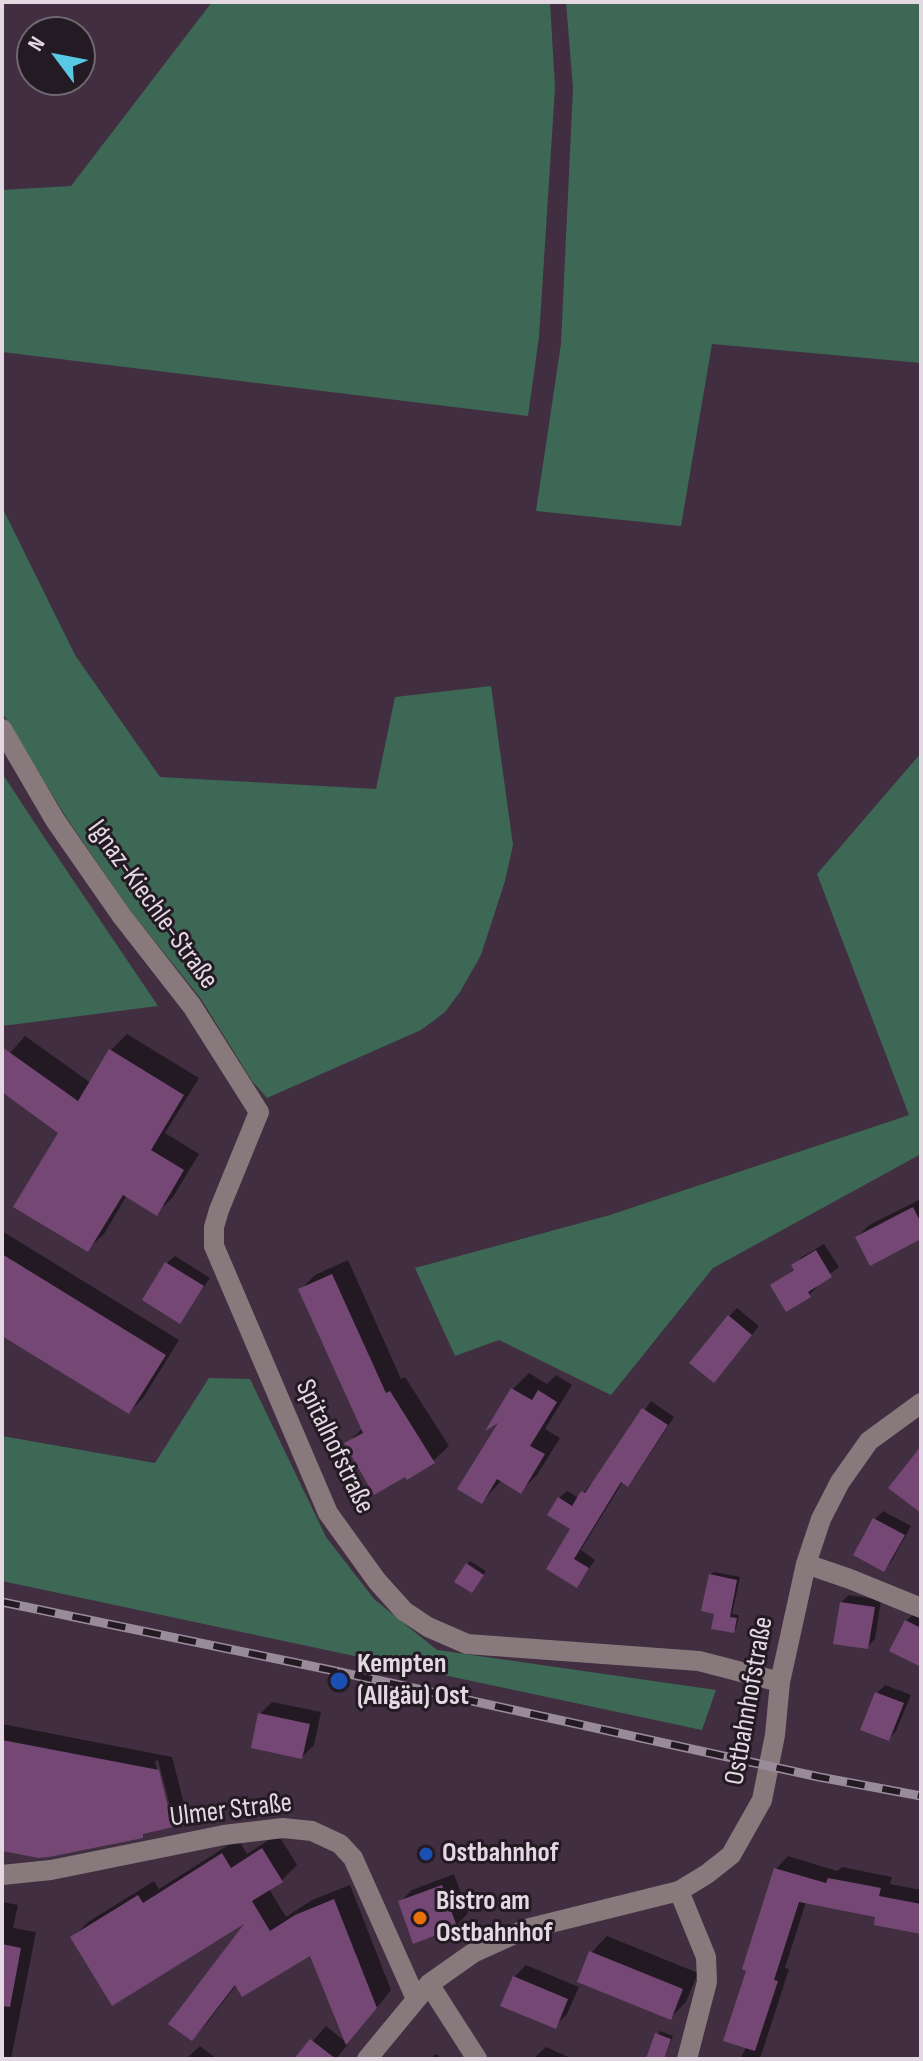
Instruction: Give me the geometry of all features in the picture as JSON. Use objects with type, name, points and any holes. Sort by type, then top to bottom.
[{"type":"street","name":"Ignaz-Kiechle-Straße","points":[[2,729],[55,820],[121,915],[192,1006],[259,1112]]},
{"type":"street","name":"Spitalhofstraße","points":[[259,1112],[219,1210],[214,1227],[214,1246],[328,1513],[377,1581],[404,1611],[428,1627],[467,1644],[699,1661],[780,1682]]},
{"type":"street","name":"Ostbahnhofstraße","points":[[367,2059],[422,1992],[473,1953],[526,1929],[679,1891],[731,1855],[762,1800],[775,1735],[780,1682],[806,1564],[821,1519],[840,1482],[869,1441],[921,1403]]},
{"type":"street","points":[[806,1564],[921,1608]]},
{"type":"street","name":"Ulmer Straße","points":[[2,1875],[51,1870],[224,1835],[283,1828],[312,1831],[340,1844],[353,1858],[422,1992],[477,2059]]},
{"type":"street","points":[[679,1891],[706,1957],[707,1982],[687,2059]]},
{"type":"green space","points":[[212,2],[550,2],[555,88],[539,337],[528,416],[2,352],[2,190],[71,186]]},
{"type":"green space","points":[[566,2],[921,2],[921,363],[712,344],[681,526],[536,511],[561,344],[573,88]]},
{"type":"green space","points":[[2,507],[75,655],[160,777],[376,789],[395,697],[491,686],[513,845],[481,955],[445,1012],[421,1030],[267,1098],[252,1081],[201,999],[129,909],[64,814],[2,712]]},
{"type":"green space","points":[[921,753],[921,1154],[713,1268],[611,1395],[499,1340],[455,1356],[415,1268],[610,1215],[909,1115],[817,874]]},
{"type":"green space","points":[[2,773],[40,831],[158,1006],[2,1026]]},
{"type":"green space","points":[[209,1378],[250,1379],[326,1537],[374,1599],[437,1650],[716,1690],[702,1730],[2,1581],[2,1436],[155,1463]]},
{"type":"building","points":[[2,1047],[78,1101],[109,1049],[184,1095],[151,1150],[184,1170],[157,1216],[123,1195],[88,1252],[13,1207],[58,1133],[2,1092]]},
{"type":"building","points":[[913,1207],[921,1223],[921,1239],[870,1266],[855,1237]]},
{"type":"building","points":[[816,1250],[832,1277],[808,1292],[811,1297],[786,1312],[770,1285],[794,1270],[791,1265]]},
{"type":"building","points":[[2,1254],[166,1355],[129,1414],[2,1336]]},
{"type":"building","points":[[165,1262],[204,1286],[180,1324],[142,1300]]},
{"type":"building","points":[[332,1274],[386,1393],[390,1391],[435,1463],[374,1495],[344,1443],[363,1433],[298,1289]]},
{"type":"building","points":[[728,1315],[752,1335],[714,1383],[689,1363]]},
{"type":"building","points":[[511,1388],[532,1400],[538,1390],[557,1402],[530,1446],[545,1454],[521,1494],[497,1479],[482,1504],[457,1489],[498,1423],[485,1431]]},
{"type":"building","points":[[642,1408],[668,1425],[628,1487],[621,1482],[574,1559],[589,1568],[577,1588],[546,1569],[570,1529],[547,1515],[558,1497],[572,1506],[581,1491],[585,1493]]},
{"type":"building","points":[[921,1446],[921,1513],[888,1488]]},
{"type":"building","points":[[873,1518],[905,1535],[884,1572],[853,1555]]},
{"type":"building","points":[[466,1563],[484,1575],[472,1593],[454,1582]]},
{"type":"building","points":[[709,1574],[737,1580],[730,1617],[737,1618],[734,1633],[711,1629],[714,1614],[701,1611]]},
{"type":"building","points":[[840,1602],[875,1607],[868,1649],[833,1644]]},
{"type":"building","points":[[905,1620],[921,1628],[921,1667],[889,1651]]},
{"type":"building","points":[[875,1692],[904,1703],[889,1741],[860,1730]]},
{"type":"building","points":[[258,1713],[310,1724],[302,1759],[251,1748]]},
{"type":"building","points":[[2,1740],[159,1770],[173,1827],[143,1834],[143,1838],[49,1857],[2,1851]]},
{"type":"building","points":[[262,1848],[283,1882],[252,1901],[270,1931],[295,1915],[334,1899],[377,2008],[346,2045],[310,1956],[242,1997],[235,1985],[192,2041],[168,2024],[244,1924],[112,2006],[70,1937],[138,1895],[143,1903],[222,1853],[231,1868]]},
{"type":"building","points":[[774,1868],[826,1883],[828,1878],[881,1888],[879,1896],[921,1904],[921,1934],[874,1925],[875,1917],[799,1902],[755,2051],[723,2041]]},
{"type":"building","points":[[442,1885],[457,1927],[413,1944],[398,1901]]},
{"type":"building","points":[[2,1944],[21,1948],[10,2007],[2,2006]]},
{"type":"building","points":[[589,1951],[683,1989],[671,2020],[577,1982]]},
{"type":"building","points":[[513,1976],[568,1999],[556,2029],[500,2006]]},
{"type":"building","points":[[655,2033],[671,2039],[664,2059],[646,2059]]},
{"type":"building","points":[[310,2039],[336,2059],[294,2059]]},
{"type":"railway","points":[[2,1602],[819,1777],[921,1796]]},
{"type":"place","name":"Kempten (Allgäu) Ost","points":[[339,1681]]},
{"type":"place","name":"Ostbahnhof","points":[[426,1854]]},
{"type":"place","name":"Bistro am Ostbahnhof","points":[[420,1918]]}]
